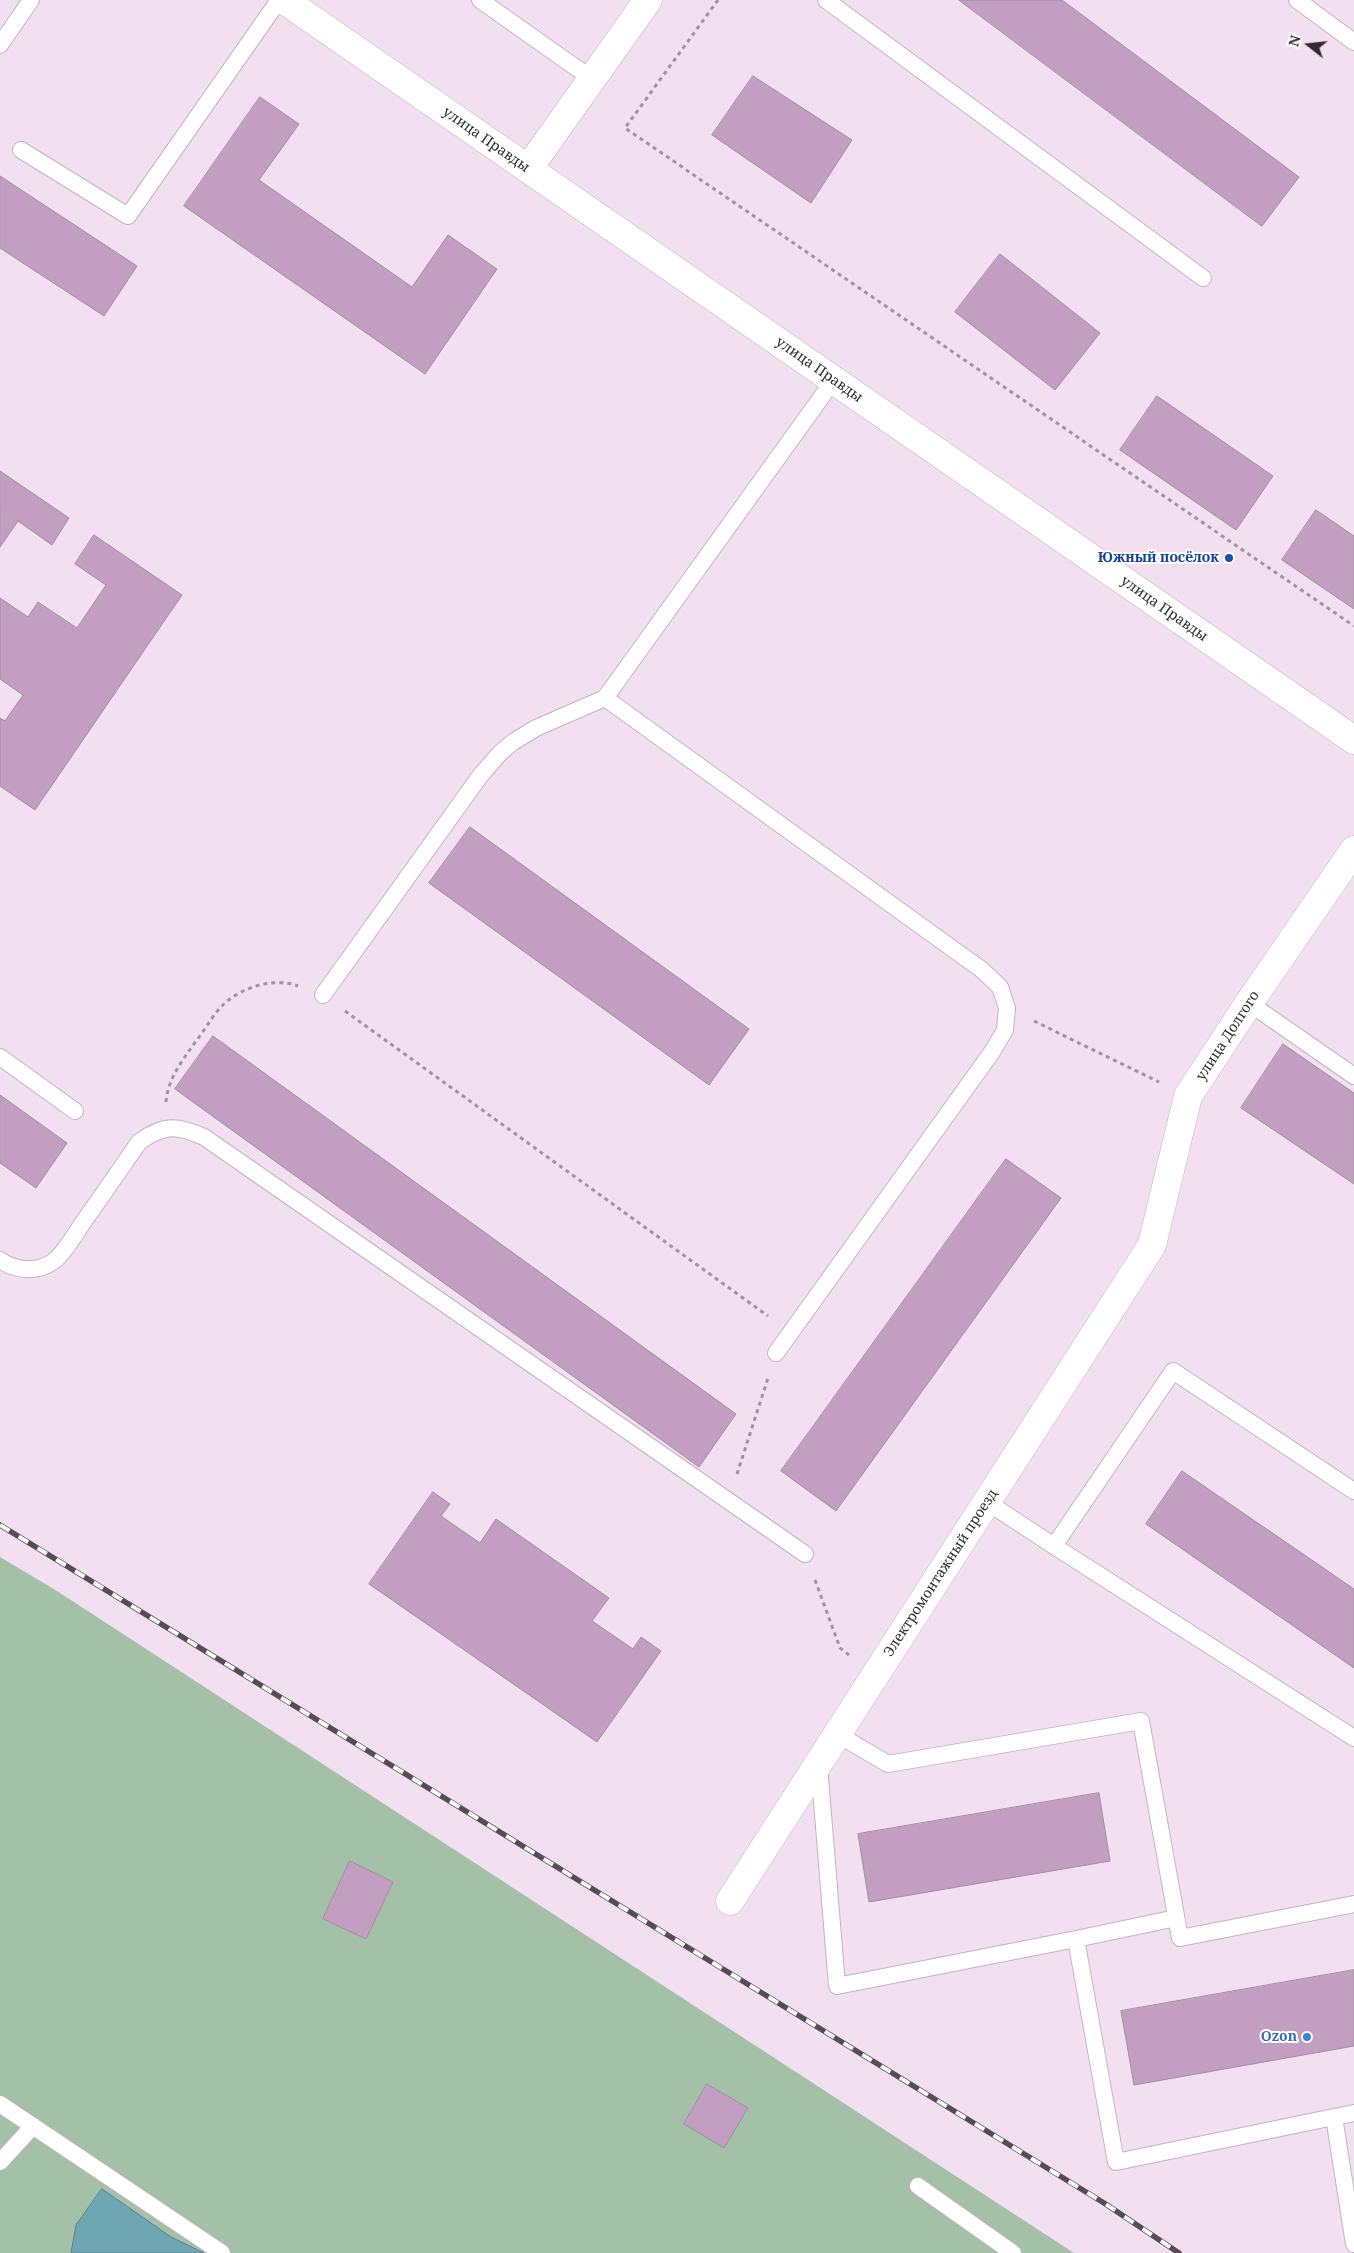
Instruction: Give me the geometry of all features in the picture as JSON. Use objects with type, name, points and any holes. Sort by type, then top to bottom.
[{"type":"street","name":"улица Правды","points":[[284,0],[1354,740]]},
{"type":"street","points":[[528,169],[648,0]]},
{"type":"street","name":"улица Долгого","points":[[1152,1245],[1188,1096],[1354,850]]},
{"type":"street","name":"Электромонтажный проезд","points":[[730,1901],[1152,1245]]},
{"type":"lane","points":[[0,45],[31,0]]},
{"type":"lane","points":[[21,150],[128,216],[279,0]]},
{"type":"lane","points":[[480,0],[592,79]]},
{"type":"lane","points":[[826,0],[1203,278]]},
{"type":"lane","points":[[1297,0],[1354,42]]},
{"type":"lane","points":[[323,995],[480,776],[500,753],[536,728],[605,698],[833,380]]},
{"type":"lane","points":[[605,698],[982,970],[1000,987],[1007,1008],[1005,1030],[992,1052],[776,1353]]},
{"type":"lane","points":[[1249,1003],[1354,1076]]},
{"type":"lane","points":[[0,1057],[75,1110]]},
{"type":"lane","points":[[0,1260],[9,1266],[26,1269],[40,1268],[54,1260],[69,1243],[139,1142],[152,1133],[167,1128],[184,1128],[204,1137],[805,1554]]},
{"type":"lane","points":[[1054,1546],[1173,1371],[1354,1491]]},
{"type":"lane","points":[[987,1502],[1354,1738]]},
{"type":"lane","points":[[837,1734],[888,1764],[1141,1721],[1180,1938],[1354,1904]]},
{"type":"lane","points":[[819,1763],[837,1986],[1176,1918]]},
{"type":"lane","points":[[1076,1939],[1116,2162],[1354,2113]]},
{"type":"lane","points":[[0,2104],[222,2253]]},
{"type":"lane","points":[[1334,2117],[1354,2244]]},
{"type":"lane","points":[[0,2162],[33,2126]]},
{"type":"lane","points":[[918,2186],[1013,2253]]},
{"type":"path","points":[[718,0],[626,128],[1354,626]]},
{"type":"path","points":[[167,1128],[166,1104],[169,1084],[176,1069],[223,1005],[243,990],[268,983],[291,983],[323,995],[791,1332]]},
{"type":"path","points":[[1007,1008],[1188,1096]]},
{"type":"path","points":[[729,1501],[776,1353]]},
{"type":"path","points":[[805,1554],[840,1648],[874,1678]]},
{"type":"green space","points":[[0,1557],[57,1591],[1074,2253],[0,2253]]},
{"type":"water","points":[[102,2189],[171,2237],[204,2253],[71,2253],[76,2225]]},
{"type":"building","points":[[959,0],[1062,0],[1299,177],[1262,226]]},
{"type":"building","points":[[753,76],[852,140],[811,203],[712,135]]},
{"type":"building","points":[[260,97],[299,124],[259,180],[412,287],[448,235],[497,269],[425,374],[184,206]]},
{"type":"building","points":[[0,176],[137,266],[104,316],[0,248]]},
{"type":"building","points":[[1000,254],[1100,333],[1055,390],[955,312]]},
{"type":"building","points":[[1157,396],[1273,476],[1236,530],[1120,450]]},
{"type":"building","points":[[0,471],[69,518],[52,545],[18,521],[0,547]]},
{"type":"building","points":[[1316,510],[1354,536],[1354,609],[1282,560]]},
{"type":"building","points":[[94,535],[182,595],[35,810],[0,786],[0,718],[5,721],[23,695],[0,679],[0,598],[28,617],[38,602],[77,628],[106,585],[75,564]]},
{"type":"building","points":[[470,827],[749,1029],[709,1085],[429,883]]},
{"type":"building","points":[[213,1036],[736,1414],[699,1467],[175,1089]]},
{"type":"building","points":[[1283,1044],[1354,1093],[1354,1184],[1241,1108]]},
{"type":"building","points":[[0,1095],[67,1143],[36,1188],[0,1163]]},
{"type":"building","points":[[1006,1159],[1061,1198],[836,1511],[781,1471]]},
{"type":"building","points":[[1182,1471],[1354,1589],[1354,1668],[1146,1524]]},
{"type":"building","points":[[433,1492],[450,1504],[441,1516],[480,1543],[496,1519],[609,1598],[592,1621],[633,1649],[641,1637],[661,1651],[597,1742],[369,1584]]},
{"type":"building","points":[[1099,1793],[1110,1861],[869,1902],[858,1834]]},
{"type":"building","points":[[350,1861],[393,1882],[366,1939],[323,1919]]},
{"type":"building","points":[[1354,1970],[1354,2046],[1134,2085],[1121,2011]]},
{"type":"building","points":[[707,2084],[748,2108],[724,2148],[684,2124]]},
{"type":"railway","points":[[0,1525],[1104,2203],[1179,2253]]},
{"type":"place","name":"Южный посёлок","points":[[1229,558]]},
{"type":"place","name":"Ozon","points":[[1307,2037]]}]
